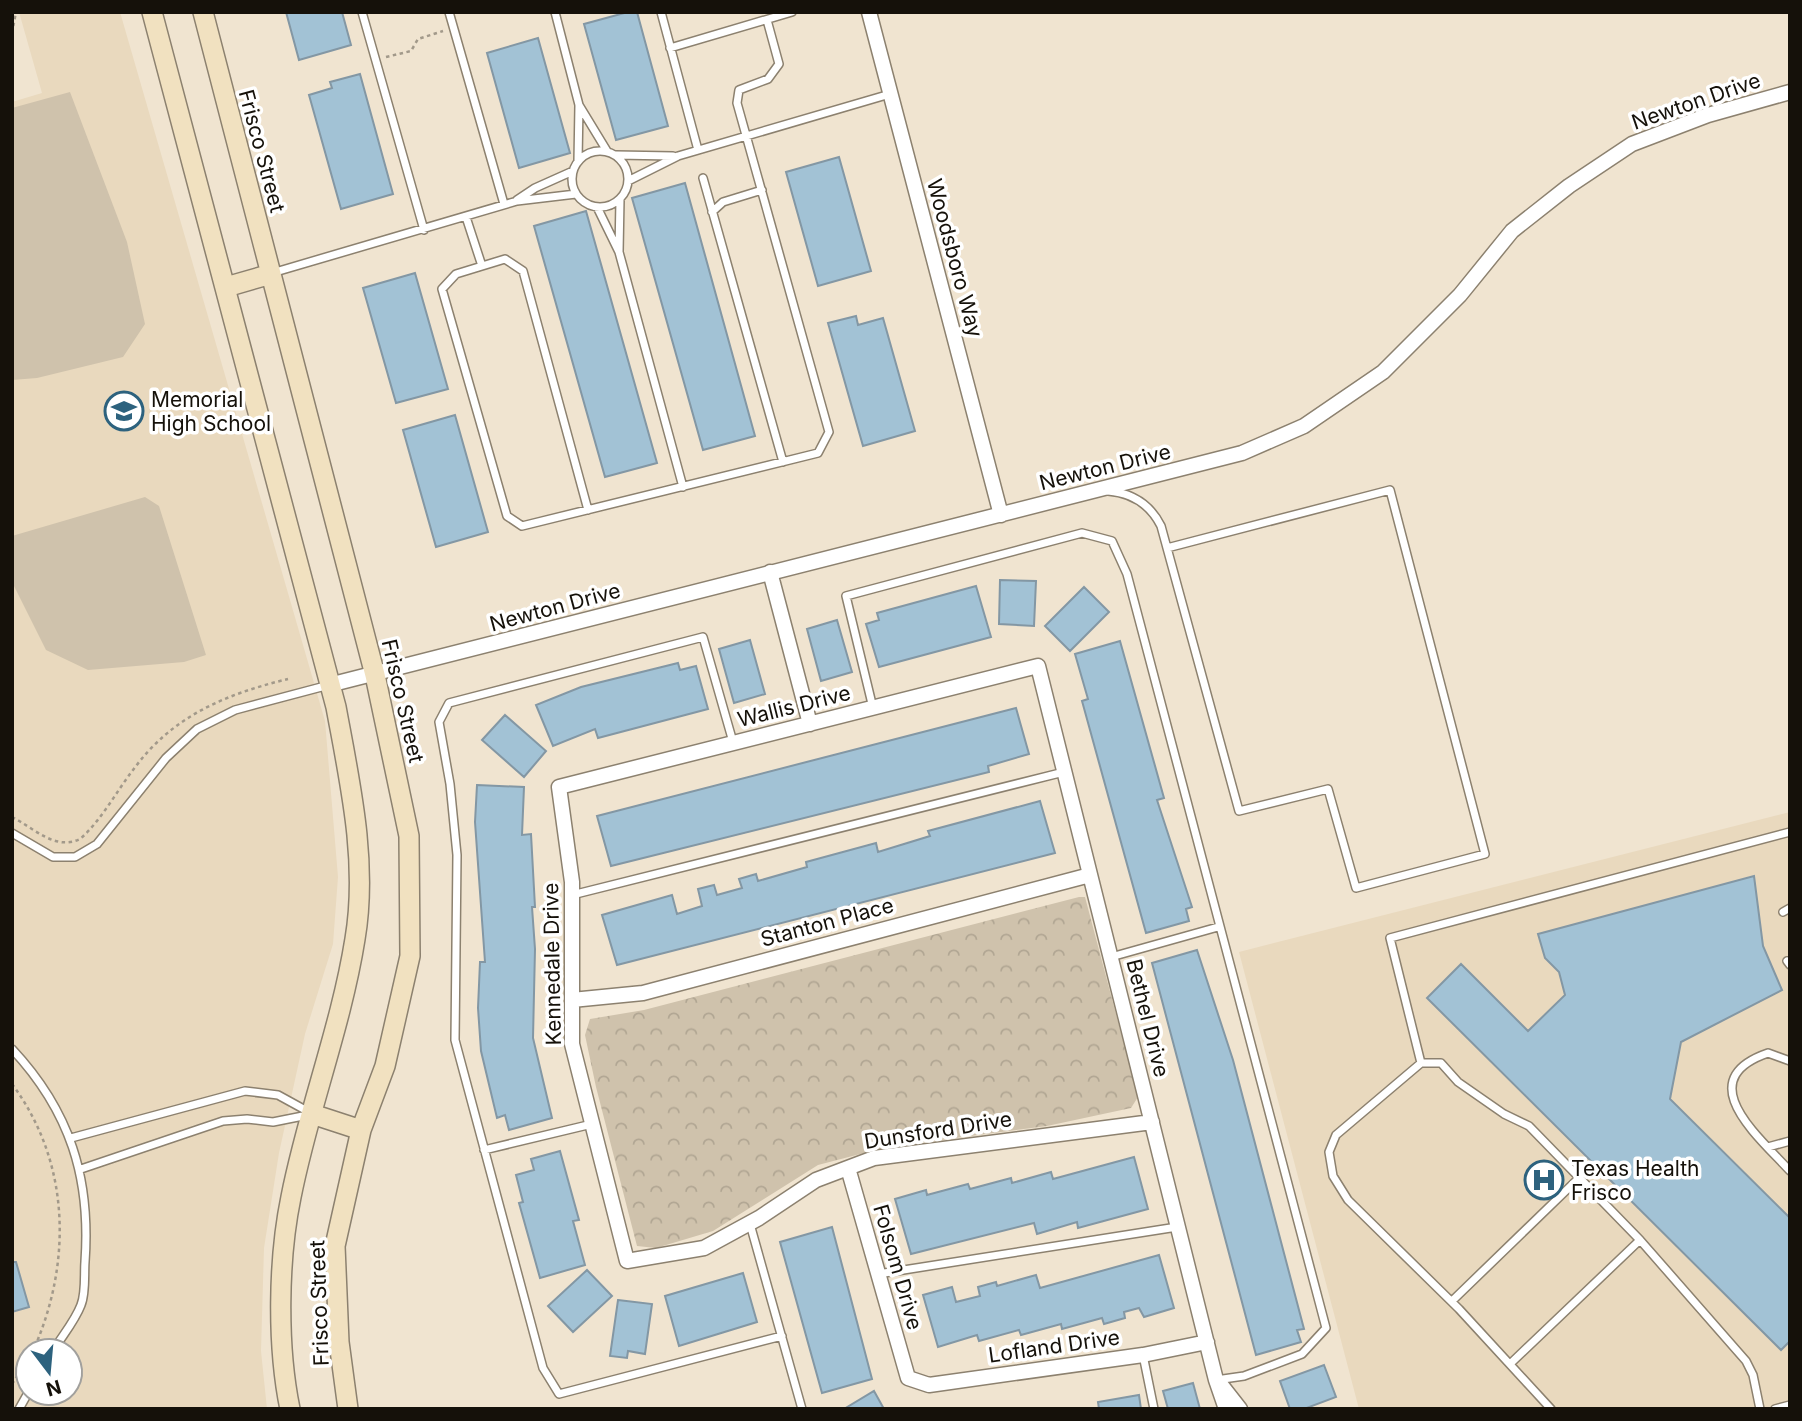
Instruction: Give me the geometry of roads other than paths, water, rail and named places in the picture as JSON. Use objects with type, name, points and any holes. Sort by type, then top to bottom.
[{"type":"street","name":"Frisco Street","points":[[152,12],[329,685],[356,810],[356,937],[290,1198],[283,1259],[283,1343],[290,1409]]},
{"type":"street","name":"Frisco Street","points":[[203,12],[375,674],[409,836],[410,956],[385,1066],[361,1130],[335,1245],[338,1342],[348,1409]]},
{"type":"street","name":"Woodsboro Way","points":[[869,12],[1001,515]]},
{"type":"street","name":"Newton Drive","points":[[329,685],[1242,453],[1304,426],[1383,372],[1460,295],[1512,231],[1569,186],[1632,144],[1709,115],[1790,92]]},
{"type":"street","points":[[226,287],[271,274]]},
{"type":"street","points":[[770,572],[810,724]]},
{"type":"street","name":"Wallis Drive","points":[[559,787],[1038,666]]},
{"type":"street","name":"Bethel Drive","points":[[1038,666],[1216,1380],[1226,1409]]},
{"type":"street","name":"Kennedale Drive","points":[[559,787],[572,895],[572,1044],[627,1261]]},
{"type":"street","name":"Stanton Place","points":[[572,1000],[643,993],[1090,875]]},
{"type":"street","points":[[312,1114],[361,1130]]},
{"type":"street","name":"Dunsford Drive","points":[[627,1261],[704,1248],[750,1223],[816,1180],[874,1158],[1152,1122]]},
{"type":"street","name":"Folsom Drive","points":[[848,1168],[908,1378]]},
{"type":"street","name":"Lofland Drive","points":[[908,1378],[929,1385],[1143,1355],[1207,1342]]},
{"type":"street","name":"Bethel Drive","points":[[1216,1380],[1240,1409]]},
{"type":"lane","points":[[362,12],[424,230]]},
{"type":"lane","points":[[449,12],[504,204]]},
{"type":"lane","points":[[555,12],[579,105],[578,161],[573,171],[576,194]]},
{"type":"lane","points":[[661,12],[698,150]]},
{"type":"lane","points":[[670,48],[792,12]]},
{"type":"lane","points":[[588,510],[523,271],[505,259],[456,274],[442,289],[507,516],[522,526],[683,487],[818,453],[829,432],[737,103],[739,90],[768,79],[779,64],[767,20]]},
{"type":"lane","points":[[628,181],[678,156],[891,94]]},
{"type":"lane","points":[[579,105],[607,151]]},
{"type":"lane","points":[[578,161],[595,151],[607,151],[623,162],[628,181],[620,199],[620,253]]},
{"type":"lane","points":[[616,155],[678,156]]},
{"type":"lane","points":[[517,201],[536,188],[573,171]]},
{"type":"lane","points":[[703,178],[783,462]]},
{"type":"lane","points":[[712,212],[723,202],[762,190]]},
{"type":"lane","points":[[271,274],[504,204],[576,194],[597,207],[620,253],[683,487]]},
{"type":"lane","points":[[597,207],[611,205],[620,199]]},
{"type":"lane","points":[[466,217],[482,266]]},
{"type":"lane","points":[[1097,490],[1127,493],[1156,516],[1239,811],[1328,789],[1356,888],[1485,854],[1390,491],[1167,548]]},
{"type":"lane","points":[[873,708],[846,596],[1082,533],[1112,541],[1127,574],[1326,1328],[1302,1354],[1244,1376],[1216,1380]]},
{"type":"lane","points":[[733,742],[703,637],[449,703],[439,722],[450,784],[457,855],[455,1040],[543,1368],[559,1394],[782,1336]]},
{"type":"lane","points":[[12,833],[53,857],[75,857],[97,844],[166,758],[198,729],[235,710],[329,685]]},
{"type":"lane","points":[[572,895],[1065,772]]},
{"type":"lane","points":[[1420,1063],[1390,938],[1790,832]]},
{"type":"lane","points":[[1111,958],[1218,927]]},
{"type":"lane","points":[[12,1049],[37,1076],[71,1138],[81,1169],[87,1229],[82,1303],[61,1337]]},
{"type":"lane","points":[[1790,1061],[1785,1056],[1768,1052],[1748,1060],[1736,1072],[1730,1090],[1736,1109],[1790,1171]]},
{"type":"lane","points":[[1551,1409],[1452,1301],[1348,1200],[1333,1176],[1329,1152],[1336,1135],[1420,1063],[1441,1063],[1458,1082],[1504,1114],[1529,1126],[1580,1177],[1640,1240],[1746,1361],[1753,1375],[1760,1409]]},
{"type":"lane","points":[[71,1138],[244,1091],[278,1095],[312,1114]]},
{"type":"lane","points":[[81,1169],[223,1121],[247,1119],[273,1122],[312,1114]]},
{"type":"lane","points":[[484,1150],[592,1123]]},
{"type":"lane","points":[[1768,1147],[1790,1142]]},
{"type":"lane","points":[[1452,1301],[1580,1177]]},
{"type":"lane","points":[[750,1223],[802,1409]]},
{"type":"lane","points":[[878,1274],[1178,1227]]},
{"type":"lane","points":[[1511,1363],[1640,1240]]},
{"type":"lane","points":[[1143,1355],[1154,1409]]},
{"type":"lane","points":[[1775,1409],[1790,1405]]},
{"type":"place","name":"Memorial High School","points":[[124,411]]},
{"type":"place","name":"Texas Health Frisco","points":[[1544,1180]]}]
